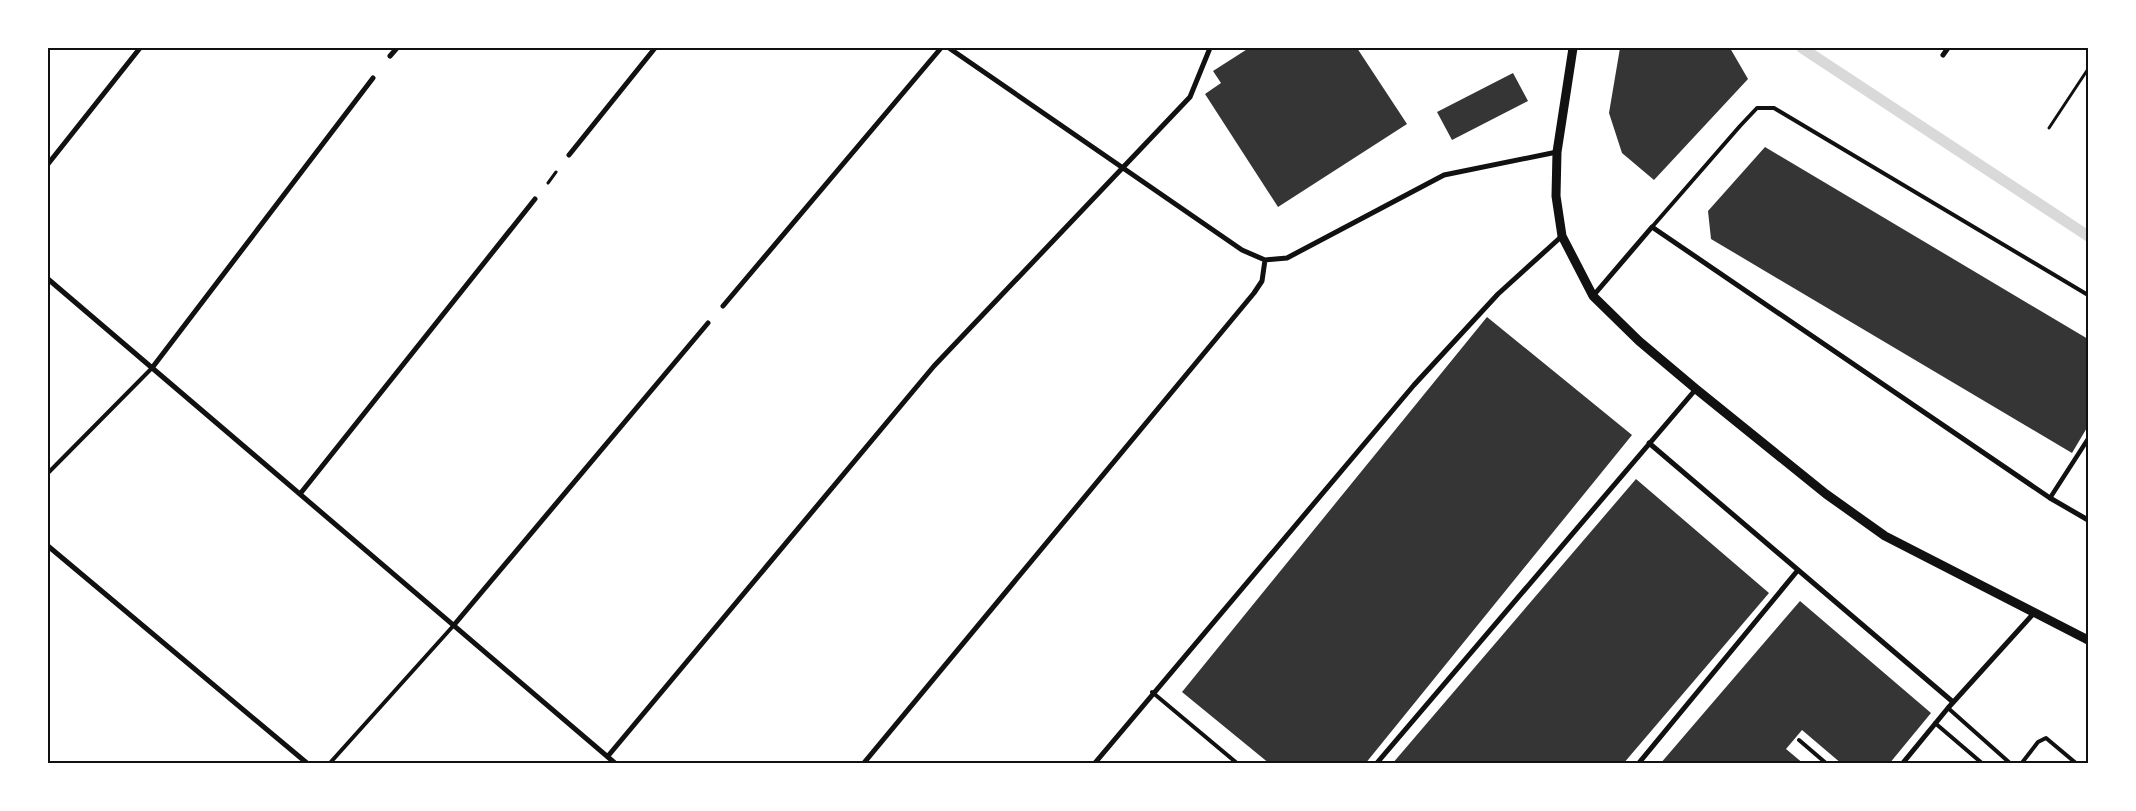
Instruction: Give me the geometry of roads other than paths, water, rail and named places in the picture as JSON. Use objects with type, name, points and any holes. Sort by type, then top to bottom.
[{"type":"street","points":[[48,164],[140,48]]},
{"type":"street","points":[[390,56],[397,48]]},
{"type":"street","points":[[569,156],[655,48]]},
{"type":"street","points":[[723,306],[941,48]]},
{"type":"street","points":[[949,48],[1242,250],[1265,260],[1287,258],[1444,175],[1557,152]]},
{"type":"street","points":[[608,756],[934,366],[1121,167],[1190,97],[1210,48]]},
{"type":"street","points":[[1573,48],[1557,152],[1556,196],[1562,236],[1593,296],[1639,342],[1826,494],[1884,536],[2088,640]]},
{"type":"street","points":[[1943,55],[1948,48]]},
{"type":"street","points":[[152,368],[373,78]]},
{"type":"street","points":[[300,494],[535,199]]},
{"type":"street","points":[[1593,296],[1652,227],[2050,498],[2088,520]]},
{"type":"street","points":[[1094,764],[1152,692],[1296,526],[1414,385],[1498,294],[1562,236]]},
{"type":"street","points":[[863,764],[1254,294],[1262,281],[1265,260]]},
{"type":"street","points":[[48,279],[616,764]]},
{"type":"street","points":[[454,625],[708,323]]},
{"type":"street","points":[[1376,764],[1696,389]]},
{"type":"street","points":[[2050,498],[2088,439]]},
{"type":"street","points":[[1649,443],[1953,702]]},
{"type":"street","points":[[48,546],[308,764]]},
{"type":"street","points":[[1638,764],[1798,570]]},
{"type":"street","points":[[1902,764],[1953,702],[2035,612]]},
{"type":"lane","points":[[1652,227],[1757,108],[1774,108],[2088,295]]},
{"type":"lane","points":[[48,473],[152,368]]},
{"type":"lane","points":[[329,764],[454,625]]},
{"type":"lane","points":[[1152,692],[1238,764]]},
{"type":"lane","points":[[1948,708],[2011,764]]},
{"type":"lane","points":[[1935,723],[1983,764]]},
{"type":"lane","points":[[2021,764],[2038,742],[2046,738],[2077,764]]},
{"type":"lane","points":[[1799,740],[1827,764]]},
{"type":"waterway","points":[[1802,48],[2088,236]]}]
